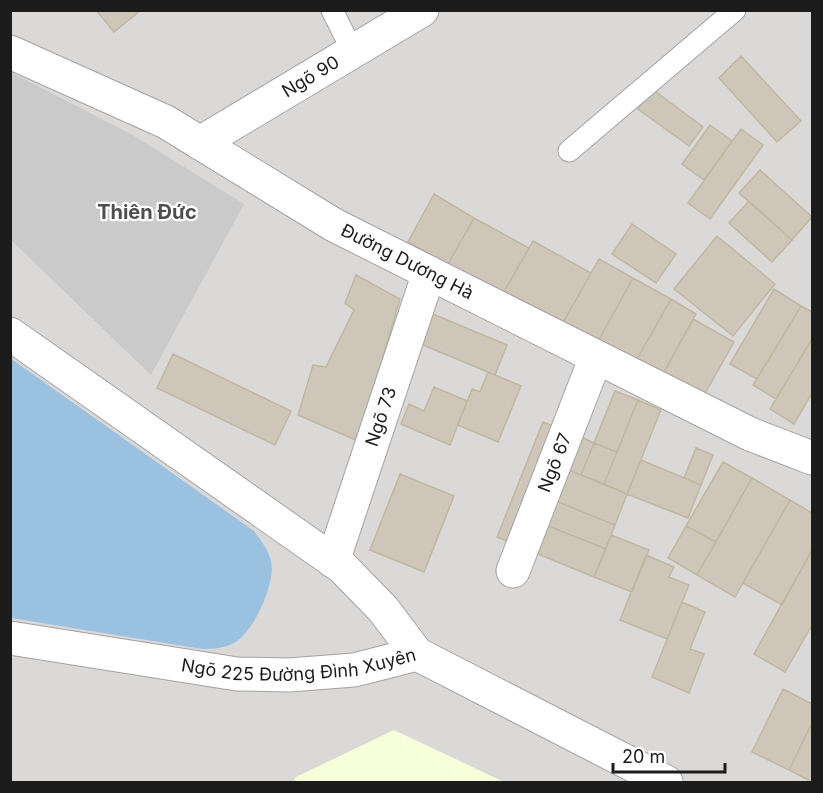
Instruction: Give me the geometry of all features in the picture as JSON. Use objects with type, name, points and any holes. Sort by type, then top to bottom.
[{"type":"street","name":"Ngõ 90","points":[[200,143],[422,10]]},
{"type":"street","name":"Đường Dương Hà","points":[[10,52],[166,122],[334,225],[750,434],[813,458]]},
{"type":"street","name":"Ngõ 73","points":[[333,561],[429,273]]},
{"type":"street","points":[[10,334],[342,567],[383,609],[417,654]]},
{"type":"street","name":"Ngõ 67","points":[[513,571],[597,357]]},
{"type":"street","name":"Ngõ 225 Đường Đình Xuyên","points":[[10,639],[237,674],[289,675],[354,670],[417,654],[666,783]]},
{"type":"lane","points":[[332,10],[353,52]]},
{"type":"lane","points":[[569,151],[735,10]]},
{"type":"shaded area","points":[[11,11],[812,11],[812,782],[11,782]]},
{"type":"shaded area","points":[[10,72],[129,133],[244,204],[151,375],[11,240]]},
{"type":"shaded area","points":[[394,730],[504,782],[293,782],[296,777]]},
{"type":"water","points":[[10,358],[254,531],[272,564],[271,578],[265,599],[255,620],[234,643],[202,649],[11,618]]},
{"type":"building","points":[[96,10],[141,10],[114,32]]},
{"type":"building","points":[[741,56],[801,121],[777,142],[719,78]]},
{"type":"building","points":[[652,89],[703,127],[689,146],[638,109]]},
{"type":"building","points":[[710,125],[732,141],[704,180],[682,164]]},
{"type":"building","points":[[741,129],[763,145],[710,219],[688,203]]},
{"type":"building","points":[[760,170],[812,217],[792,240],[739,193]]},
{"type":"building","points":[[434,194],[474,218],[448,264],[408,242]]},
{"type":"building","points":[[749,201],[792,240],[772,262],[729,223]]},
{"type":"building","points":[[474,218],[529,248],[502,295],[448,264]]},
{"type":"building","points":[[632,224],[676,254],[656,283],[612,254]]},
{"type":"building","points":[[717,236],[775,284],[733,336],[674,289]]},
{"type":"building","points":[[533,241],[591,273],[560,328],[502,295]]},
{"type":"building","points":[[599,259],[633,278],[595,347],[560,328]]},
{"type":"building","points":[[356,275],[400,299],[358,441],[298,415],[313,365],[326,367],[354,310],[345,303]]},
{"type":"building","points":[[633,278],[671,299],[632,368],[595,347]]},
{"type":"building","points":[[774,289],[801,306],[757,379],[730,364]]},
{"type":"building","points":[[671,299],[696,314],[658,383],[632,368]]},
{"type":"building","points":[[801,306],[812,312],[812,339],[776,399],[753,385]]},
{"type":"building","points":[[428,312],[507,345],[495,375],[416,342]]},
{"type":"building","points":[[693,319],[734,342],[698,406],[658,383]]},
{"type":"building","points":[[812,339],[812,393],[794,424],[770,409]]},
{"type":"building","points":[[173,354],[291,411],[275,445],[157,388]]},
{"type":"building","points":[[488,372],[521,386],[498,442],[458,425],[472,389],[480,392]]},
{"type":"building","points":[[434,387],[467,401],[450,445],[401,424],[409,404],[424,411]]},
{"type":"building","points":[[615,391],[638,400],[617,452],[594,443]]},
{"type":"building","points":[[638,400],[661,410],[627,494],[604,484]]},
{"type":"building","points":[[543,422],[572,433],[526,549],[497,537]]},
{"type":"building","points":[[572,433],[594,443],[581,475],[559,466]]},
{"type":"building","points":[[594,443],[617,452],[604,484],[581,475]]},
{"type":"building","points":[[696,448],[713,455],[701,485],[684,478]]},
{"type":"building","points":[[641,460],[701,485],[688,518],[627,494]]},
{"type":"building","points":[[723,462],[752,478],[716,542],[686,526]]},
{"type":"building","points":[[559,466],[627,494],[615,525],[546,497]]},
{"type":"building","points":[[400,474],[454,496],[424,572],[370,550]]},
{"type":"building","points":[[752,478],[790,500],[735,597],[697,575]]},
{"type":"building","points":[[546,497],[615,525],[606,549],[536,521]]},
{"type":"building","points":[[790,500],[812,513],[812,550],[782,605],[743,583]]},
{"type":"building","points":[[536,521],[606,549],[594,577],[526,549]]},
{"type":"building","points":[[686,526],[716,542],[697,575],[668,558]]},
{"type":"building","points":[[611,535],[649,550],[632,592],[594,577]]},
{"type":"building","points":[[812,550],[812,625],[785,672],[754,654]]},
{"type":"building","points":[[646,555],[674,567],[669,577],[689,585],[667,639],[620,620]]},
{"type":"building","points":[[682,602],[705,612],[690,649],[704,654],[689,693],[652,677]]},
{"type":"building","points":[[783,689],[812,704],[812,723],[789,770],[752,752]]},
{"type":"building","points":[[812,723],[812,782],[789,770]]},
{"type":"district","name":"Thiên Đức","points":[[147,212]]}]
